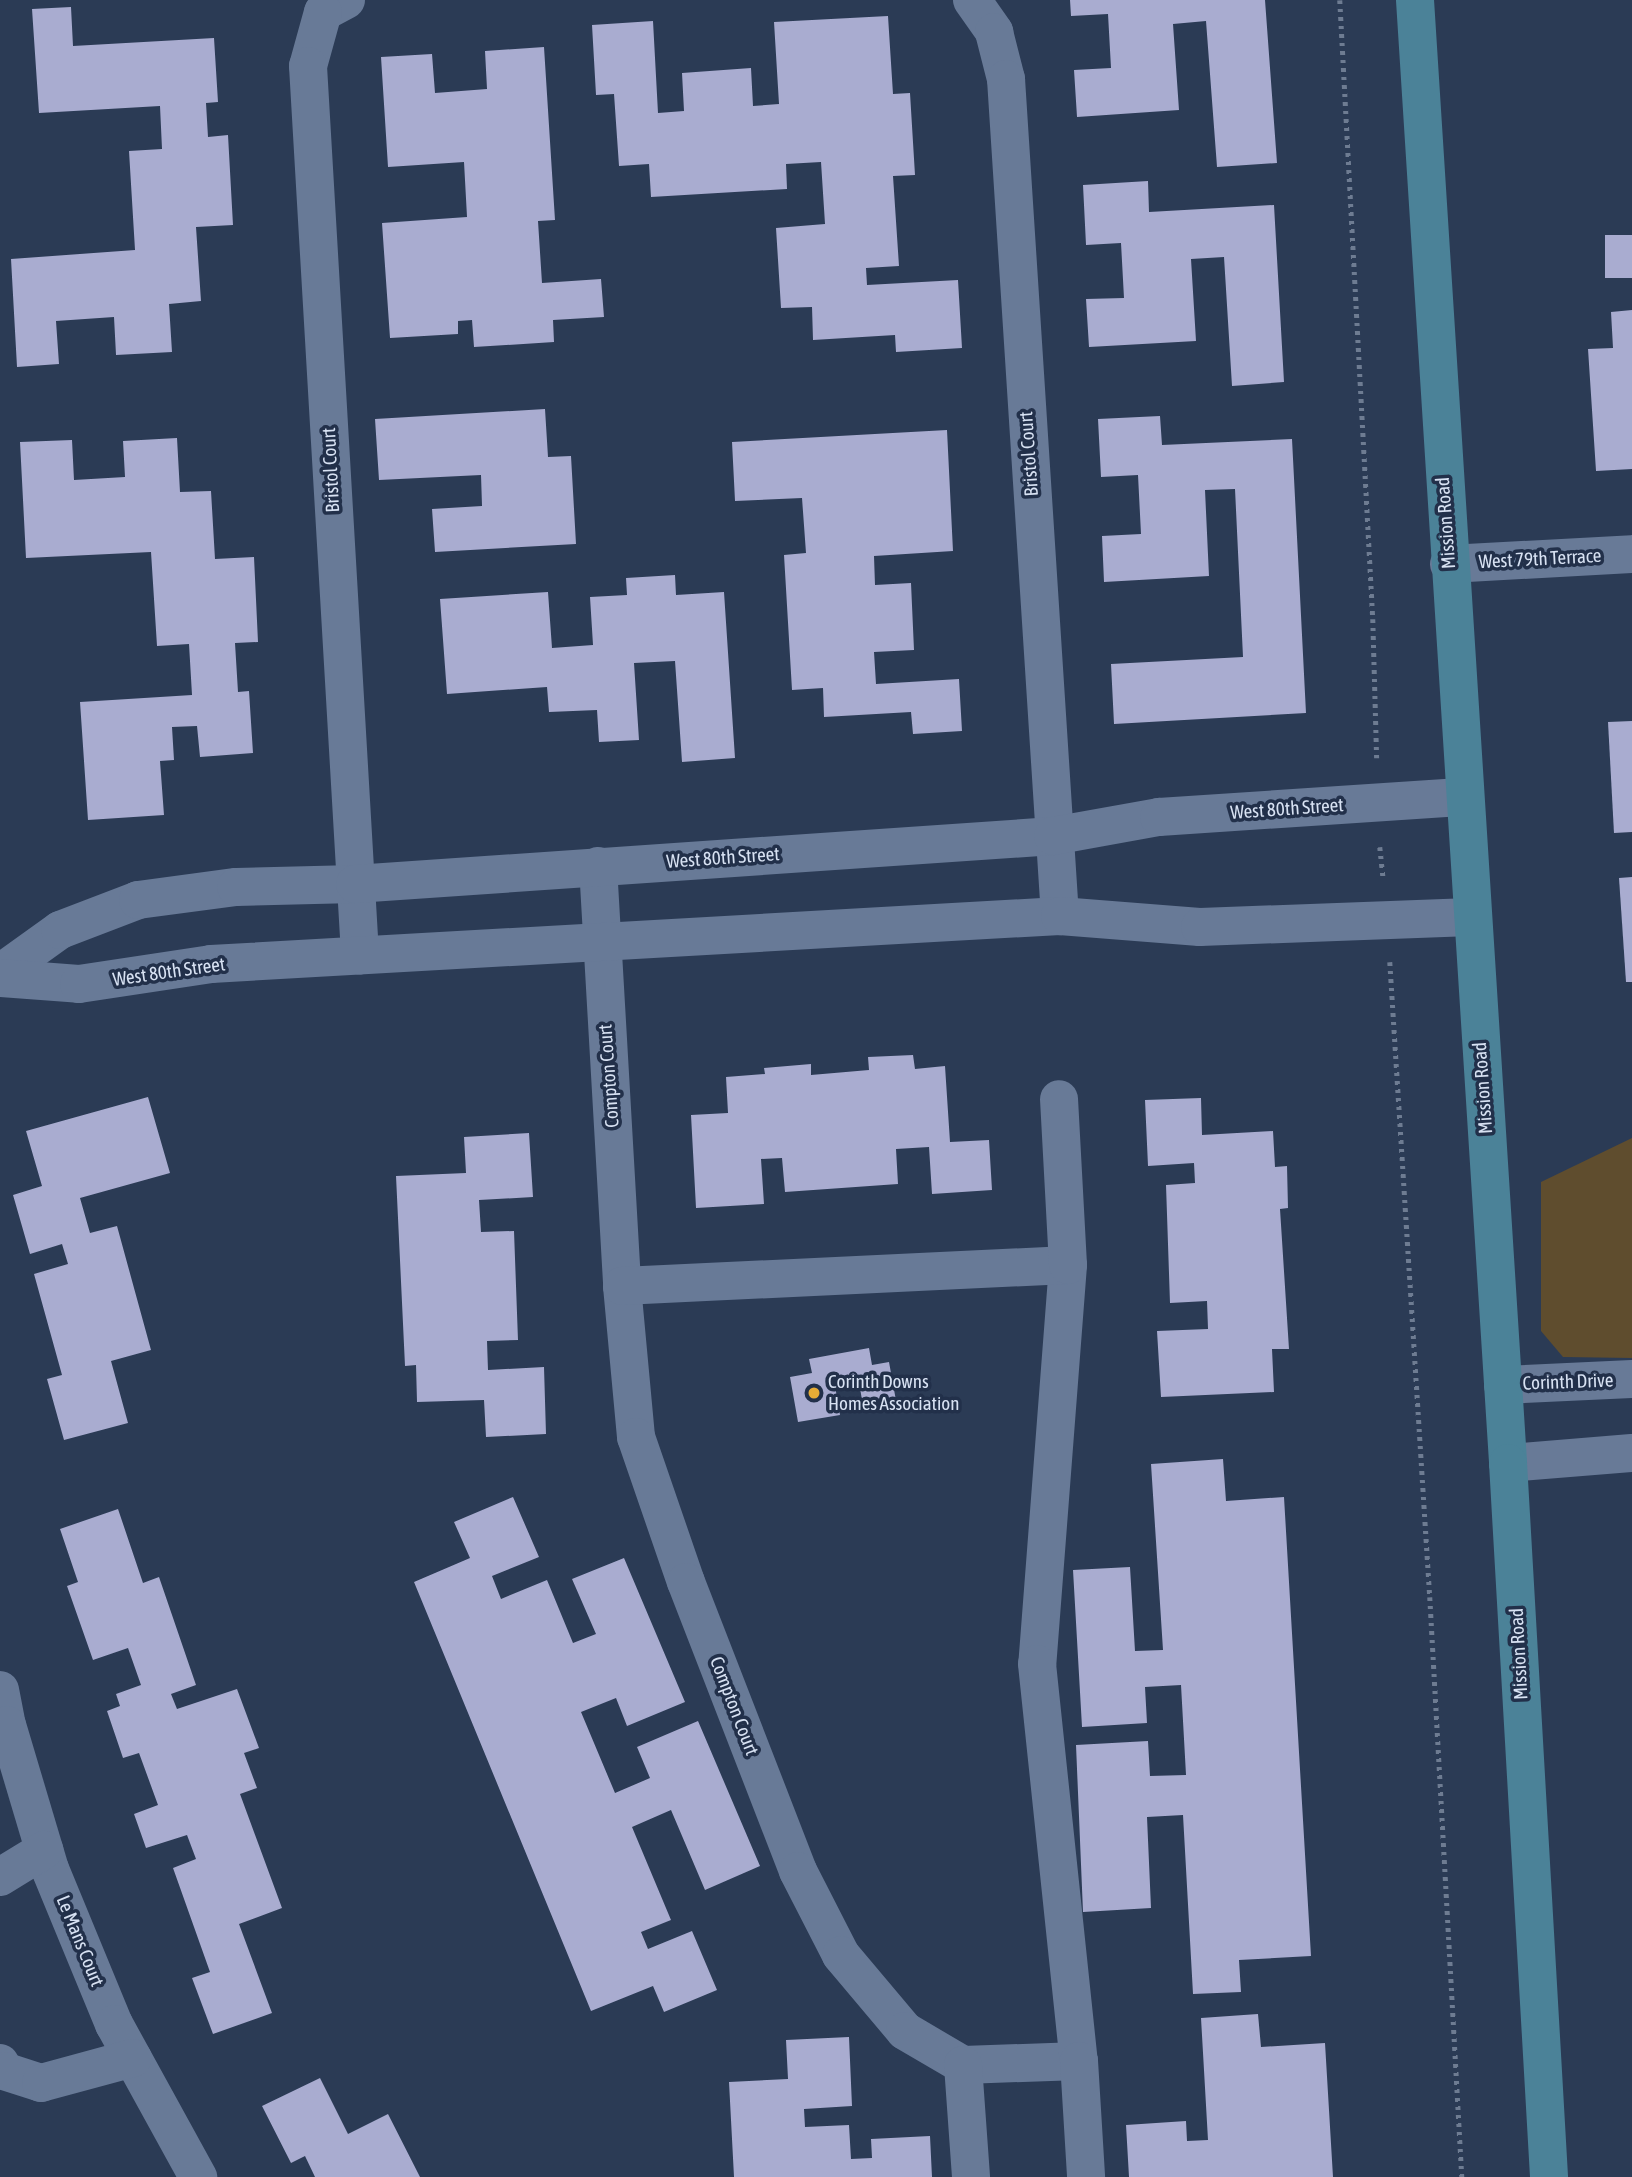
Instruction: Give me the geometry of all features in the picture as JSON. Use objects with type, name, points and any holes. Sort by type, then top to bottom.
[{"type":"main road","name":"Mission Road","points":[[1415,0],[1471,917],[1508,1462],[1549,2177]]},
{"type":"street","name":"Bristol Court","points":[[346,0],[323,12],[308,66],[360,955]]},
{"type":"street","name":"Bristol Court","points":[[972,0],[994,32],[1006,79],[1060,916]]},
{"type":"street","name":"West 79th Terrace","points":[[1449,564],[1632,554]]},
{"type":"street","name":"West 80th Street","points":[[0,975],[60,930],[138,900],[236,887],[355,884],[1053,836],[1159,817],[1464,797]]},
{"type":"street","name":"Compton Court","points":[[598,866],[600,940],[622,1286],[636,1437],[686,1582],[798,1871],[841,1955],[905,2031],[963,2065]]},
{"type":"street","name":"West 80th Street","points":[[0,975],[79,984],[211,964],[1060,916],[1200,927],[1471,917]]},
{"type":"street","points":[[1059,1099],[1068,1265],[1037,1664],[1079,2061],[1086,2177]]},
{"type":"street","points":[[622,1286],[1068,1265]]},
{"type":"street","name":"Corinth Drive","points":[[1503,1385],[1632,1379]]},
{"type":"street","points":[[1508,1462],[1632,1453]]},
{"type":"street","name":"Le Mans Court","points":[[0,1690],[7,1726],[44,1850],[114,2024],[198,2177]]},
{"type":"street","points":[[0,1877],[44,1850]]},
{"type":"street","points":[[0,2063],[4,2071],[41,2083],[133,2058]]},
{"type":"street","points":[[971,2177],[963,2065],[1079,2061]]},
{"type":"path","points":[[1340,0],[1373,619],[1377,749]]},
{"type":"path","points":[[1380,842],[1383,881]]},
{"type":"path","points":[[1390,956],[1430,1597],[1462,2177]]},
{"type":"shaded area","points":[[1632,1138],[1632,1358],[1563,1357],[1541,1331],[1541,1182]]},
{"type":"building","points":[[1070,0],[1265,0],[1277,163],[1217,167],[1206,21],[1173,24],[1179,110],[1077,117],[1074,70],[1111,68],[1108,14],[1071,16]]},
{"type":"building","points":[[71,7],[73,46],[214,38],[218,102],[206,103],[208,137],[228,135],[233,225],[196,227],[201,301],[169,304],[172,352],[116,355],[114,317],[56,321],[59,364],[17,367],[11,259],[135,250],[129,151],[162,149],[160,106],[39,113],[32,9]]},
{"type":"building","points":[[888,16],[893,94],[910,93],[915,175],[893,176],[899,266],[866,268],[867,285],[958,280],[962,348],[896,352],[895,335],[813,340],[812,307],[781,308],[776,228],[825,224],[821,162],[786,164],[787,189],[651,197],[649,164],[619,166],[614,94],[596,95],[592,25],[653,21],[658,113],[684,111],[682,73],[751,68],[753,106],[779,104],[774,22]]},
{"type":"building","points":[[544,47],[555,220],[538,221],[542,283],[601,279],[604,317],[553,320],[554,342],[474,347],[472,320],[458,321],[458,334],[390,338],[382,223],[467,217],[464,162],[388,167],[381,57],[432,54],[435,93],[487,89],[485,51]]},
{"type":"building","points":[[1148,181],[1149,212],[1274,205],[1284,382],[1232,386],[1224,257],[1191,259],[1196,341],[1089,347],[1086,299],[1124,298],[1121,243],[1086,245],[1083,185]]},
{"type":"building","points":[[1605,235],[1632,235],[1632,278],[1605,278]]},
{"type":"building","points":[[1632,310],[1632,469],[1596,471],[1588,349],[1613,348],[1611,312]]},
{"type":"building","points":[[545,409],[548,457],[571,456],[576,544],[435,552],[432,509],[482,506],[481,475],[379,480],[375,419]]},
{"type":"building","points":[[1160,416],[1162,445],[1292,439],[1306,713],[1114,724],[1111,664],[1243,657],[1235,489],[1205,490],[1209,576],[1104,582],[1102,536],[1141,534],[1138,475],[1101,477],[1098,419]]},
{"type":"building","points":[[947,430],[953,551],[874,556],[875,585],[911,583],[914,650],[874,652],[876,684],[959,679],[962,731],[913,734],[911,712],[824,717],[823,688],[792,690],[784,555],[806,553],[802,498],[735,501],[732,442]]},
{"type":"building","points":[[177,438],[180,492],[211,491],[215,559],[254,557],[258,642],[235,643],[238,692],[249,691],[253,753],[200,757],[197,726],[172,727],[174,760],[160,761],[164,815],[88,820],[80,702],[192,695],[189,644],[157,646],[151,552],[26,558],[20,442],[72,440],[74,480],[125,477],[123,441]]},
{"type":"building","points":[[675,575],[676,595],[724,592],[735,758],[682,762],[675,661],[634,663],[639,740],[599,742],[597,710],[549,712],[547,687],[447,694],[440,599],[548,592],[552,648],[593,645],[590,597],[627,595],[626,578]]},
{"type":"building","points":[[1632,721],[1632,832],[1614,833],[1608,722]]},
{"type":"building","points":[[1632,877],[1632,982],[1626,982],[1619,878]]},
{"type":"building","points":[[913,1055],[915,1069],[945,1066],[950,1142],[989,1140],[992,1190],[932,1194],[929,1147],[896,1149],[898,1184],[785,1192],[782,1158],[761,1159],[764,1204],[696,1208],[691,1115],[728,1113],[726,1077],[765,1074],[764,1068],[811,1064],[811,1075],[869,1070],[868,1057]]},
{"type":"building","points":[[148,1097],[170,1173],[80,1198],[90,1233],[117,1226],[151,1350],[111,1361],[128,1423],[64,1440],[47,1379],[62,1375],[34,1274],[68,1264],[62,1244],[30,1254],[13,1195],[42,1186],[26,1131]]},
{"type":"building","points":[[1201,1098],[1202,1135],[1273,1131],[1275,1167],[1287,1166],[1288,1208],[1280,1209],[1289,1349],[1272,1349],[1274,1392],[1161,1397],[1157,1331],[1208,1329],[1207,1301],[1170,1303],[1166,1185],[1195,1183],[1194,1163],[1148,1166],[1145,1100]]},
{"type":"building","points":[[529,1133],[533,1197],[479,1200],[481,1232],[514,1231],[518,1340],[487,1341],[488,1370],[544,1367],[546,1434],[486,1437],[484,1400],[417,1402],[416,1365],[405,1366],[396,1176],[466,1173],[464,1137]]},
{"type":"building","name":"Corinth Downs Homes Association","points":[[869,1348],[872,1365],[889,1362],[897,1406],[864,1412],[858,1376],[834,1380],[840,1415],[798,1422],[790,1377],[812,1373],[809,1359]]},
{"type":"building","points":[[1223,1459],[1226,1501],[1284,1497],[1311,1956],[1239,1960],[1241,1992],[1193,1994],[1183,1815],[1147,1817],[1151,1908],[1083,1912],[1076,1745],[1148,1741],[1150,1776],[1186,1775],[1181,1685],[1145,1687],[1147,1723],[1082,1727],[1073,1570],[1130,1567],[1135,1651],[1163,1650],[1151,1464]]},
{"type":"building","points":[[513,1497],[539,1557],[492,1576],[501,1599],[547,1580],[573,1643],[596,1634],[572,1579],[624,1558],[685,1702],[627,1726],[616,1698],[581,1712],[615,1793],[650,1778],[637,1747],[698,1721],[760,1866],[705,1890],[671,1810],[632,1827],[671,1920],[641,1932],[648,1949],[692,1931],[717,1990],[664,2012],[653,1986],[591,2011],[414,1582],[470,1558],[454,1522]]},
{"type":"building","points":[[118,1509],[143,1583],[159,1577],[196,1685],[171,1694],[177,1709],[237,1689],[259,1748],[244,1753],[257,1788],[240,1794],[282,1908],[239,1924],[272,2013],[213,2034],[192,1978],[210,1972],[173,1868],[196,1859],[187,1835],[146,1848],[134,1814],[158,1805],[139,1753],[123,1758],[107,1711],[120,1706],[116,1694],[141,1685],[128,1648],[93,1660],[67,1586],[78,1582],[60,1529]]},
{"type":"building","points":[[1258,2014],[1261,2047],[1325,2043],[1333,2177],[1129,2177],[1126,2125],[1186,2121],[1187,2141],[1208,2140],[1201,2018]]},
{"type":"building","points":[[849,2037],[852,2106],[804,2109],[805,2127],[849,2125],[851,2159],[872,2158],[871,2139],[930,2136],[932,2177],[734,2177],[729,2082],[788,2079],[786,2040]]},
{"type":"building","points":[[320,2078],[348,2134],[388,2114],[420,2177],[315,2177],[305,2156],[291,2163],[262,2106]]},
{"type":"place","name":"Corinth Downs Homes Association","points":[[814,1393]]}]
